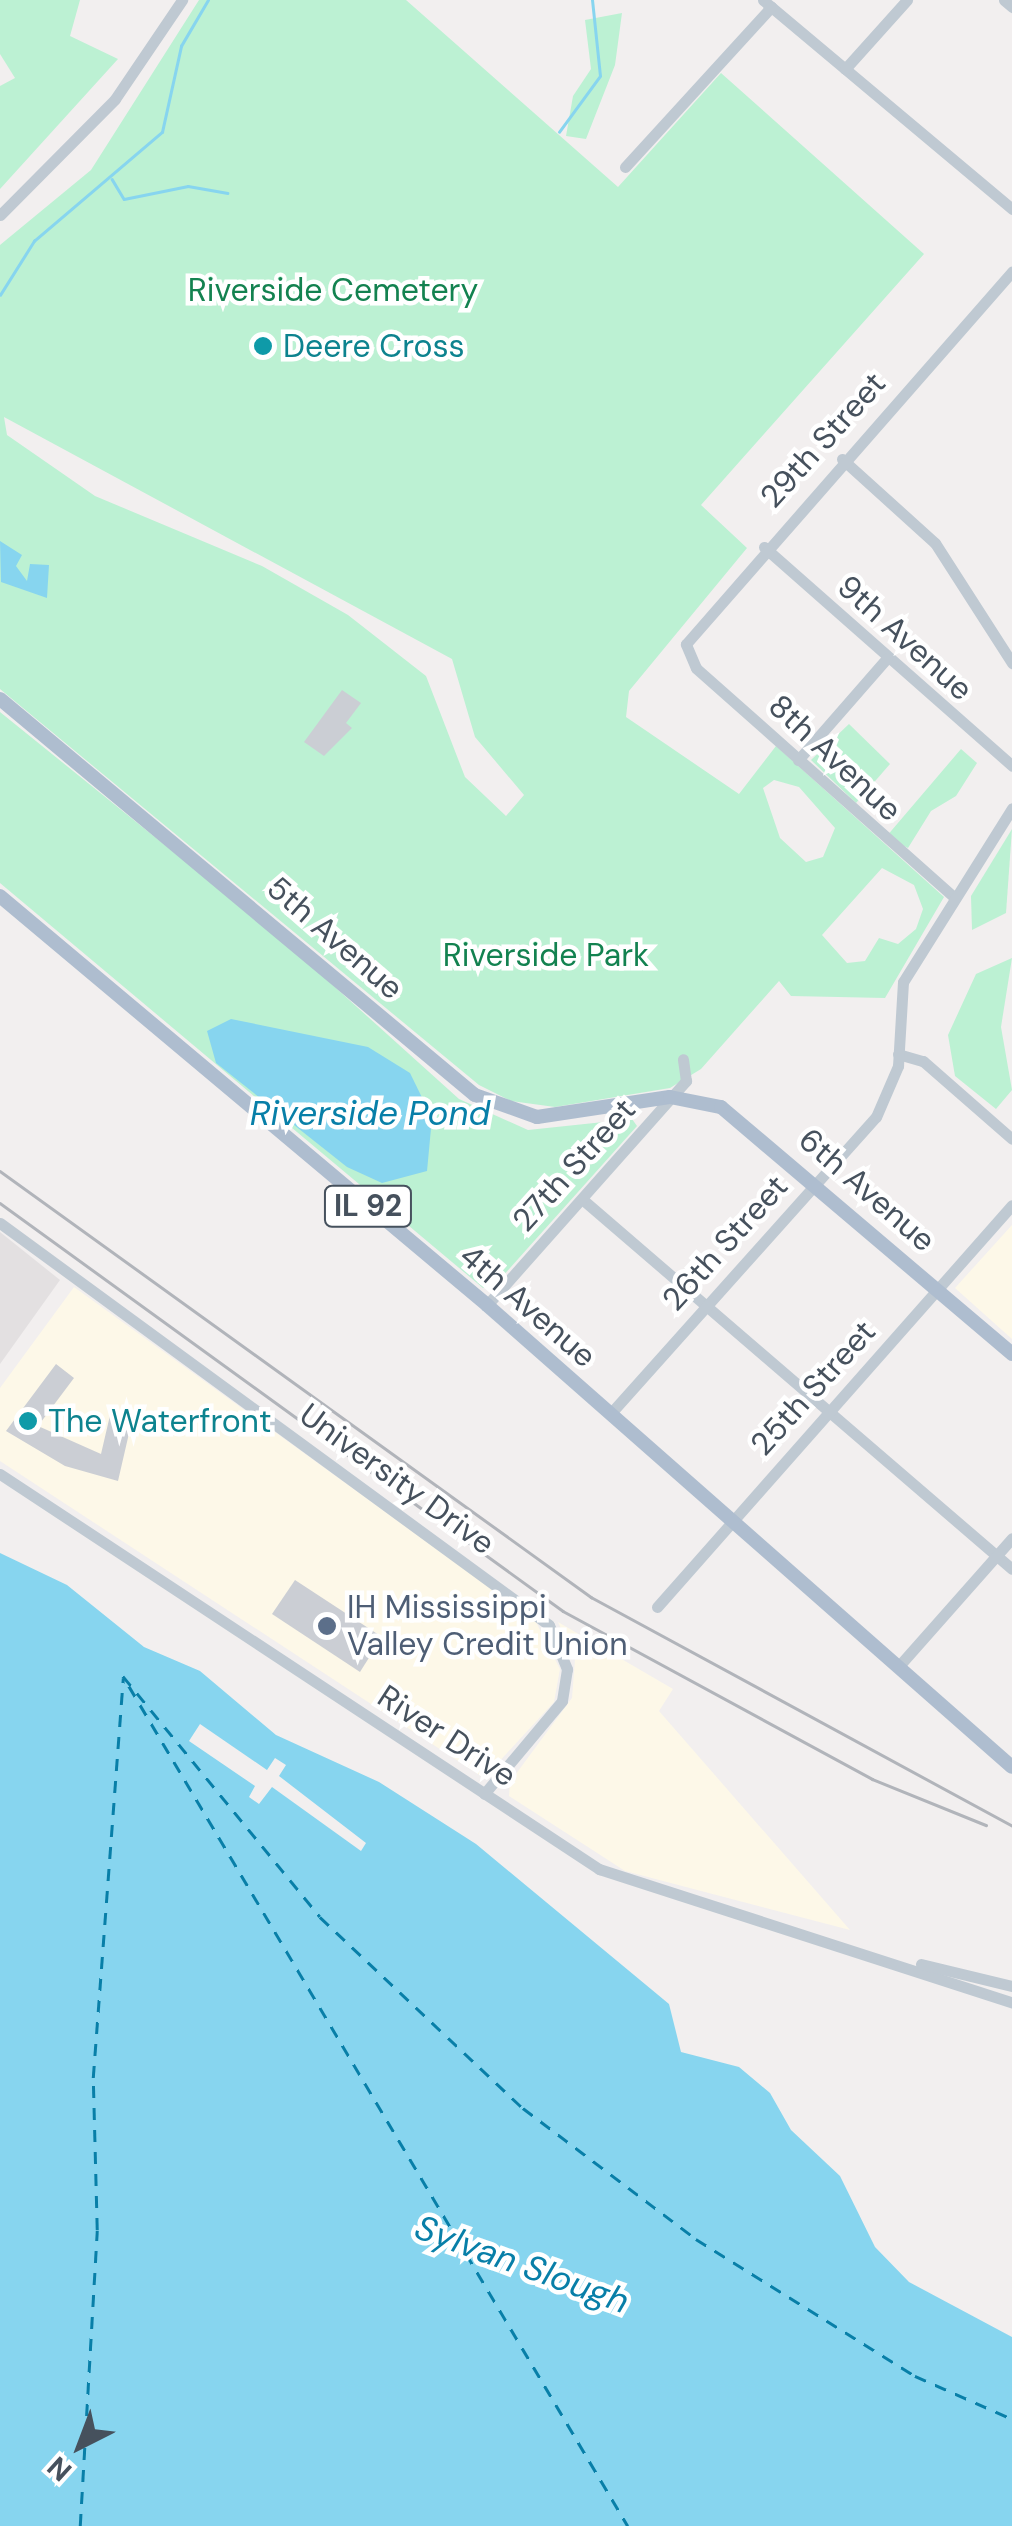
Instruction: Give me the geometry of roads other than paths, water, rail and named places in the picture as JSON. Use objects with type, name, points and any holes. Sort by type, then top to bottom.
[{"type":"main road","name":"5th Avenue","points":[[0,699],[490,1104],[554,1118],[670,1097]]},
{"type":"main road","name":"4th Avenue","points":[[0,896],[488,1304],[1012,1767]]},
{"type":"main road","name":"6th Avenue","points":[[670,1097],[736,1115],[1012,1354]]},
{"type":"street","points":[[0,216],[114,99],[182,0]]},
{"type":"street","points":[[845,69],[907,0]]},
{"type":"street","points":[[1004,0],[1012,7]]},
{"type":"street","points":[[625,167],[767,4],[1012,208]]},
{"type":"street","name":"29th Street","points":[[685,651],[764,547],[1012,272]]},
{"type":"street","points":[[842,459],[935,543],[1012,663]]},
{"type":"street","name":"9th Avenue","points":[[764,547],[1012,766]]},
{"type":"street","name":"8th Avenue","points":[[685,651],[798,760],[955,898]]},
{"type":"street","points":[[798,760],[887,658]]},
{"type":"street","points":[[1012,808],[898,993],[898,1054],[923,1061],[1012,1139]]},
{"type":"street","name":"26th Street","points":[[610,1413],[886,1102],[898,1054]]},
{"type":"street","name":"27th Street","points":[[488,1304],[689,1076],[682,1059]]},
{"type":"street","points":[[582,1199],[709,1302],[1012,1569]]},
{"type":"street","name":"25th Street","points":[[657,1607],[1012,1205]]},
{"type":"street","name":"University Drive","points":[[0,1223],[550,1626],[567,1670],[562,1701],[484,1794]]},
{"type":"street","name":"River Drive","points":[[0,1474],[484,1794],[632,1885],[902,1963],[1012,2002]]},
{"type":"street","points":[[898,1667],[1012,1538]]},
{"type":"street","name":"River Drive","points":[[902,1963],[1012,1986]]},
{"type":"water","points":[[0,541],[22,555],[16,566],[27,581],[30,564],[49,565],[47,598],[1,582]]},
{"type":"water","name":"Riverside Pond","points":[[231,1019],[368,1047],[410,1073],[432,1118],[427,1171],[382,1183],[347,1167],[216,1063],[207,1031]]},
{"type":"water","name":"Sylvan Slough","points":[[0,1553],[67,1585],[144,1647],[200,1671],[276,1735],[379,1782],[476,1844],[669,2004],[681,2052],[739,2067],[770,2093],[791,2130],[840,2176],[875,2247],[909,2282],[1012,2337],[1012,2526],[0,2526]]},
{"type":"waterway","points":[[0,295],[34,241],[162,132],[181,46],[208,0]]},
{"type":"waterway","points":[[559,132],[600,76],[592,0]]},
{"type":"waterway","points":[[112,179],[124,199],[188,186],[227,193]]},
{"type":"railway","points":[[0,1171],[591,1597],[1012,1826]]},
{"type":"railway","points":[[0,1203],[563,1611],[872,1779],[986,1825]]},
{"type":"place","name":"Deere Cross","points":[[263,346]]},
{"type":"place","name":"The Waterfront","points":[[28,1421]]},
{"type":"place","name":"IH Mississippi Valley Credit Union","points":[[327,1626]]},
{"type":"park label","name":"Riverside Cemetery","points":[[333,290]]},
{"type":"park label","name":"Riverside Park","points":[[546,955]]}]
